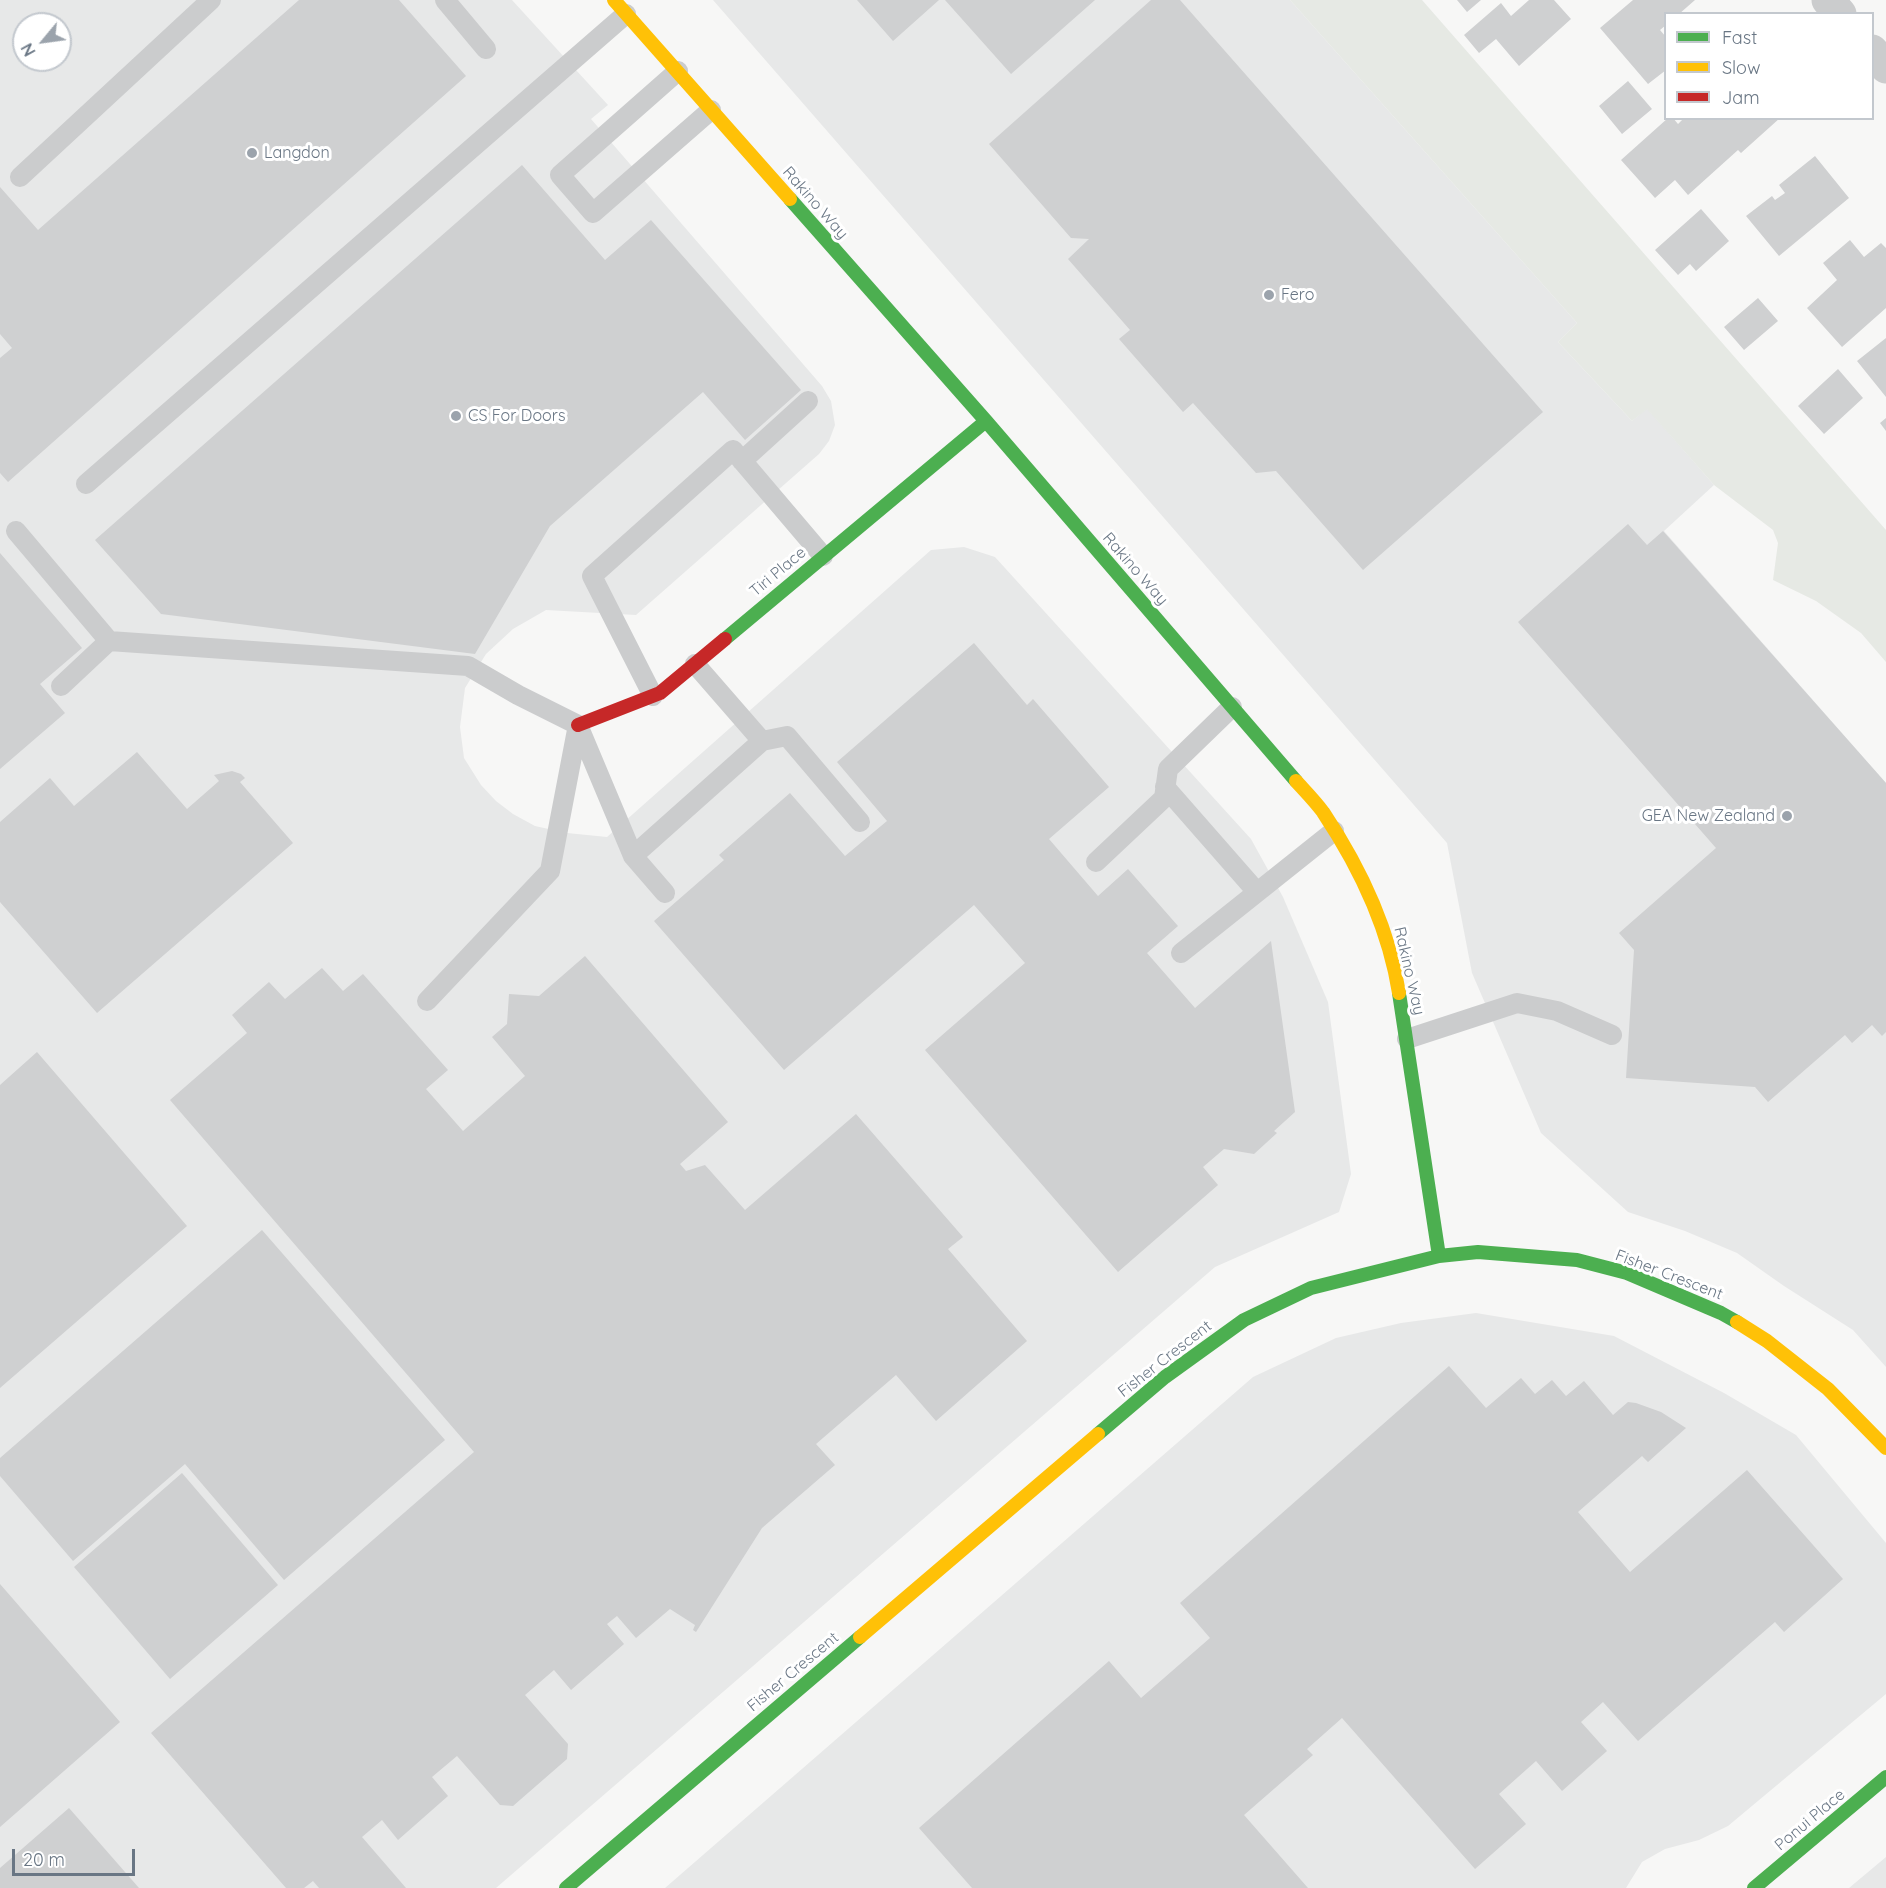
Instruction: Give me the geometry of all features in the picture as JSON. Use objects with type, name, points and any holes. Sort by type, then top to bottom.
[{"type":"street","points":[[1828,0],[1838,12]]},
{"type":"street","name":"Rakino Way","points":[[620,7],[986,421],[1322,811],[1361,878],[1382,926],[1397,980],[1439,1256]]},
{"type":"street","points":[[1874,53],[1886,67]]},
{"type":"street","name":"Tiri Place","points":[[578,725],[660,693],[986,421]]},
{"type":"street","name":"Fisher Crescent","points":[[566,1888],[1165,1377],[1244,1320],[1311,1288],[1439,1256],[1478,1252],[1577,1260],[1627,1273],[1721,1313],[1767,1341],[1828,1389],[1886,1448]]},
{"type":"street","name":"Ponui Place","points":[[1754,1888],[1886,1777]]},
{"type":"lane","points":[[20,177],[211,0]]},
{"type":"lane","points":[[455,4],[486,49]]},
{"type":"lane","points":[[86,484],[620,7]]},
{"type":"lane","points":[[678,71],[560,175],[593,213],[711,110]]},
{"type":"lane","points":[[742,461],[808,401]]},
{"type":"lane","points":[[653,696],[592,576],[733,450],[823,556]]},
{"type":"lane","points":[[16,531],[109,641],[468,666],[518,695],[578,725],[633,856],[665,893]]},
{"type":"lane","points":[[62,686],[109,641]]},
{"type":"lane","points":[[695,664],[762,741]]},
{"type":"lane","points":[[1096,862],[1164,798],[1168,769],[1232,706]]},
{"type":"lane","points":[[427,1001],[550,872],[578,725]]},
{"type":"lane","points":[[633,856],[762,741],[787,736],[860,822]]},
{"type":"lane","points":[[1165,786],[1257,892]]},
{"type":"lane","points":[[1181,953],[1334,831]]},
{"type":"lane","points":[[1407,1039],[1517,1003],[1557,1011],[1611,1035]]},
{"type":"shaded area","points":[[0,0],[512,0],[608,105],[591,119],[822,386],[831,401],[835,425],[829,441],[819,454],[636,615],[546,610],[513,629],[486,654],[465,688],[460,727],[464,758],[481,785],[513,814],[535,826],[567,833],[607,837],[931,550],[964,547],[995,557],[1251,839],[1283,897],[1328,1002],[1351,1174],[1339,1212],[1215,1267],[496,1888],[0,1888]]},
{"type":"shaded area","points":[[713,0],[1290,0],[1577,323],[1558,342],[1632,421],[1647,408],[1714,485],[1664,531],[1886,783],[1886,1367],[1853,1330],[1737,1253],[1685,1231],[1628,1212],[1541,1133],[1472,973],[1447,843]]},
{"type":"shaded area","points":[[1290,0],[1422,0],[1886,530],[1886,662],[1861,633],[1816,601],[1773,580],[1778,543],[1773,530],[1714,485],[1647,409],[1632,421],[1558,342],[1577,323]]},
{"type":"shaded area","points":[[1476,1313],[1614,1336],[1724,1393],[1796,1435],[1886,1543],[1886,1694],[1728,1826],[1699,1840],[1665,1849],[1642,1862],[1626,1888],[665,1888],[1253,1377],[1336,1338],[1401,1323]]},
{"type":"shaded area","points":[[1886,1857],[1886,1888],[1849,1888]]},
{"type":"building","name":"Langdon","points":[[299,0],[399,0],[466,76],[8,482],[0,473],[0,358],[12,348],[0,334],[0,187],[38,230]]},
{"type":"building","points":[[857,0],[939,0],[893,41]]},
{"type":"building","points":[[945,0],[1095,0],[1011,74]]},
{"type":"building","name":"Fero","points":[[1151,0],[1180,0],[1543,412],[1363,570],[1276,471],[1256,473],[1193,403],[1183,412],[1119,339],[1130,330],[1068,259],[1089,239],[1071,238],[989,144]]},
{"type":"building","points":[[1457,0],[1481,0],[1467,12]]},
{"type":"building","points":[[1529,0],[1554,0],[1571,19],[1519,66],[1496,39],[1479,53],[1464,35],[1501,3],[1511,16]]},
{"type":"building","points":[[1633,0],[1695,0],[1681,12],[1664,12],[1664,27],[1660,30],[1664,35],[1664,72],[1648,84],[1600,28]]},
{"type":"building","points":[[1628,81],[1652,109],[1622,134],[1599,106]]},
{"type":"building","points":[[1666,120],[1675,120],[1678,124],[1682,120],[1778,120],[1741,153],[1738,150],[1688,195],[1675,180],[1655,198],[1621,160]]},
{"type":"building","points":[[1815,156],[1849,198],[1779,256],[1746,216],[1772,196],[1775,200],[1785,193],[1779,185]]},
{"type":"building","name":"CS For Doors","points":[[522,165],[605,260],[651,220],[801,390],[745,440],[703,392],[550,526],[475,654],[161,614],[95,540]]},
{"type":"building","points":[[1701,209],[1729,241],[1696,271],[1690,264],[1678,275],[1655,250]]},
{"type":"building","points":[[1850,240],[1864,257],[1881,243],[1886,248],[1886,308],[1842,347],[1807,308],[1837,280],[1823,263]]},
{"type":"building","points":[[1758,298],[1778,321],[1744,350],[1724,327]]},
{"type":"building","points":[[1886,338],[1886,397],[1857,361]]},
{"type":"building","points":[[1838,369],[1863,398],[1824,434],[1798,406]]},
{"type":"building","points":[[1886,418],[1886,431],[1880,423]]},
{"type":"building","name":"GEA New Zealand","points":[[1628,524],[1647,545],[1663,531],[1886,783],[1886,1032],[1882,1036],[1872,1025],[1852,1043],[1845,1035],[1768,1102],[1755,1087],[1626,1078],[1634,950],[1619,933],[1716,848],[1518,622]]},
{"type":"building","points":[[0,553],[82,648],[40,684],[65,713],[0,769]]},
{"type":"building","points":[[974,643],[1027,705],[1033,699],[1109,787],[1049,839],[1098,896],[1128,869],[1178,926],[1147,953],[1195,1008],[1271,941],[1295,1112],[1254,1154],[1224,1149],[1203,1167],[1218,1185],[1118,1272],[925,1050],[1025,963],[974,905],[784,1070],[654,921],[724,860],[719,855],[790,793],[845,856],[887,821],[837,762]]},
{"type":"building","points":[[137,752],[187,809],[219,781],[214,775],[232,771],[241,774],[245,778],[240,782],[293,843],[97,1013],[0,902],[0,822],[50,778],[74,806]]},
{"type":"building","points":[[585,956],[728,1122],[680,1164],[686,1171],[705,1165],[745,1210],[856,1114],[963,1237],[948,1249],[1027,1341],[936,1421],[896,1375],[816,1444],[835,1465],[762,1528],[696,1632],[693,1630],[695,1625],[670,1609],[636,1638],[617,1616],[607,1624],[624,1644],[571,1690],[554,1670],[525,1695],[568,1744],[567,1759],[513,1806],[500,1805],[457,1756],[432,1777],[448,1796],[398,1840],[382,1820],[362,1837],[406,1888],[319,1888],[313,1881],[304,1888],[286,1888],[151,1733],[474,1452],[170,1100],[247,1033],[232,1015],[269,982],[285,999],[322,968],[343,991],[363,974],[448,1070],[426,1089],[463,1131],[525,1076],[492,1037],[507,1024],[509,994],[539,996]]},
{"type":"building","points":[[37,1052],[187,1226],[0,1388],[0,1085]]},
{"type":"building","points":[[262,1230],[445,1440],[284,1580],[185,1464],[73,1561],[0,1476],[0,1458]]},
{"type":"building","points":[[1449,1366],[1486,1408],[1521,1378],[1535,1394],[1552,1380],[1566,1396],[1584,1381],[1613,1415],[1628,1402],[1636,1403],[1661,1412],[1686,1428],[1648,1462],[1642,1456],[1578,1512],[1630,1572],[1747,1470],[1843,1579],[1784,1632],[1775,1622],[1638,1741],[1603,1702],[1581,1722],[1607,1751],[1562,1791],[1536,1761],[1499,1794],[1526,1824],[1475,1869],[1342,1718],[1307,1749],[1313,1755],[1244,1815],[1308,1888],[972,1888],[919,1828],[1109,1661],[1141,1698],[1210,1638],[1180,1603]]},
{"type":"building","points":[[182,1473],[278,1585],[170,1679],[74,1567]]},
{"type":"building","points":[[0,1584],[120,1722],[0,1827]]},
{"type":"building","points":[[69,1808],[139,1888],[0,1888],[0,1868]]},
{"type":"traffic: fast","points":[[790,199],[986,421],[1296,781]]},
{"type":"traffic: fast","points":[[725,639],[986,421]]},
{"type":"traffic: fast","points":[[1399,993],[1439,1256]]},
{"type":"traffic: fast","points":[[1098,1434],[1165,1377],[1244,1320],[1311,1288],[1439,1256],[1478,1252],[1577,1260],[1627,1273],[1737,1322]]},
{"type":"traffic: fast","points":[[566,1888],[860,1637]]},
{"type":"traffic: fast","points":[[1754,1888],[1886,1777]]},
{"type":"traffic: slow","points":[[614,0],[790,199]]},
{"type":"traffic: slow","points":[[1296,781],[1323,812],[1360,876],[1388,945],[1399,993]]},
{"type":"traffic: slow","points":[[1737,1322],[1767,1341],[1828,1389],[1886,1448]]},
{"type":"traffic: slow","points":[[860,1637],[1098,1434]]},
{"type":"traffic: jam","points":[[578,725],[660,693],[725,639]]},
{"type":"place","name":"Langdon","points":[[252,153]]},
{"type":"place","name":"Fero","points":[[1269,295]]},
{"type":"place","name":"CS For Doors","points":[[456,416]]},
{"type":"place","name":"GEA New Zealand","points":[[1787,816]]}]
